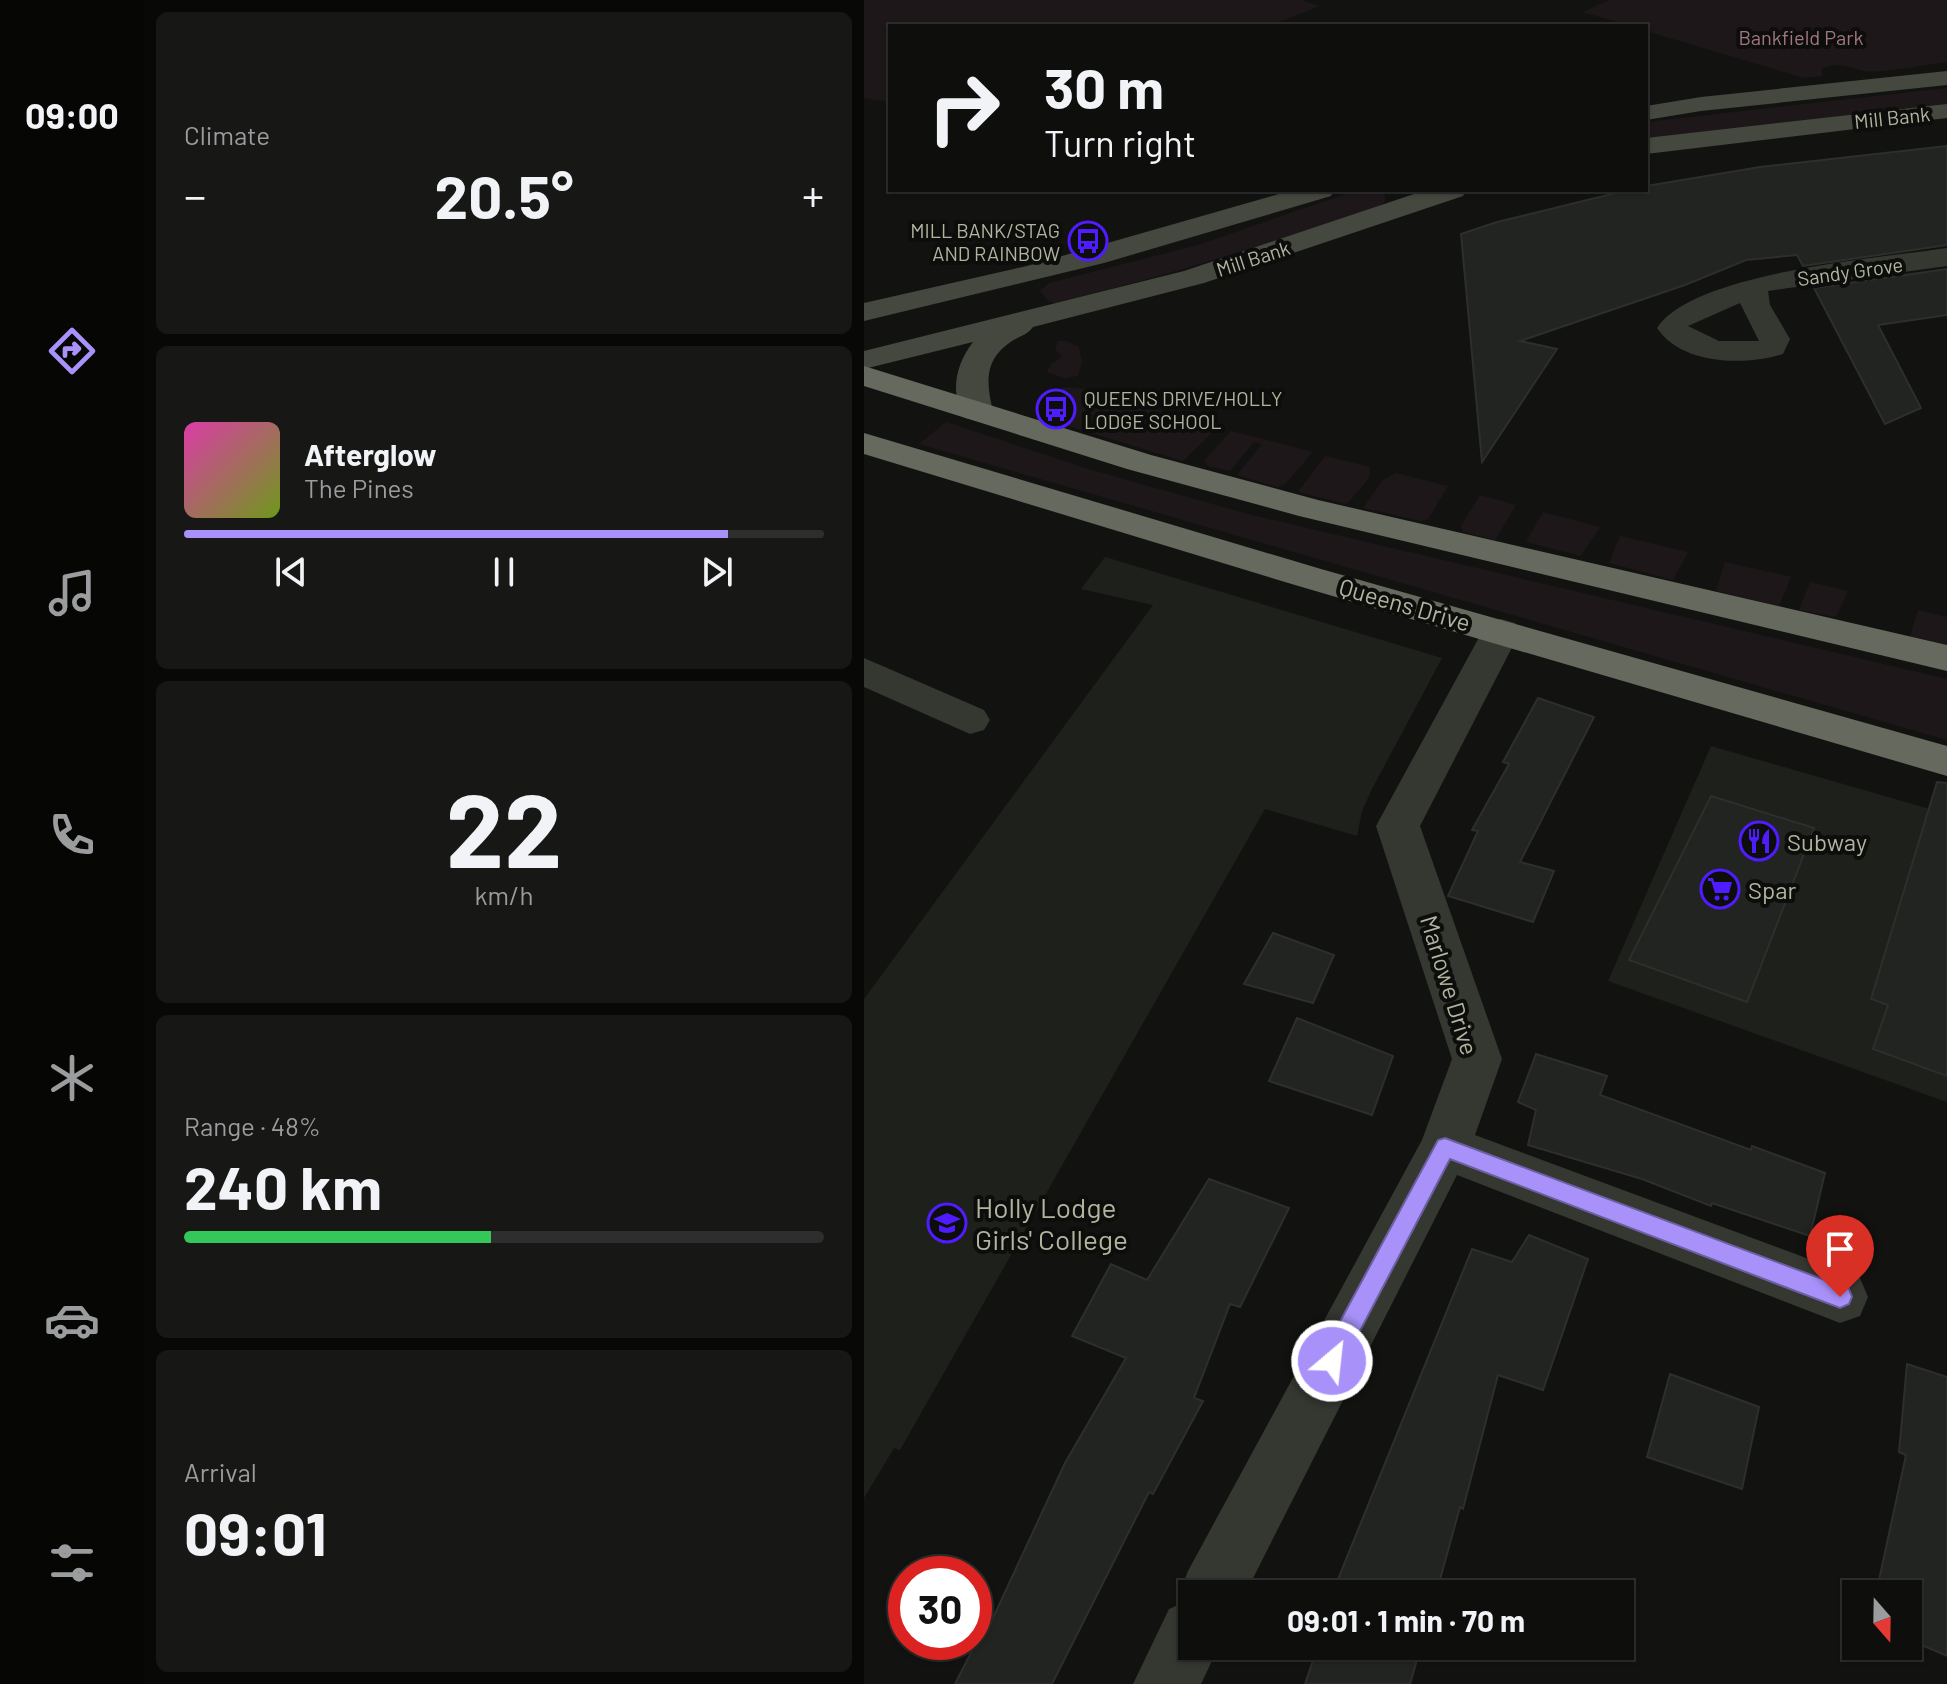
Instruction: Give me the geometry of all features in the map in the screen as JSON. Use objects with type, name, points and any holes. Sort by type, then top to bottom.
[{"type":"highway","points":[[864,376],[1139,462],[1311,509],[1947,658]]},
{"type":"highway","name":"Queens Drive","points":[[864,443],[1947,761]]},
{"type":"street","name":"Mill Bank","points":[[1648,113],[1947,78]]},
{"type":"street","name":"Mill Bank","points":[[1648,146],[1947,111]]},
{"type":"street","name":"Mill Bank","points":[[864,326],[965,292],[1186,233],[1315,192]]},
{"type":"street","name":"Mill Bank","points":[[864,360],[1207,273],[1404,196],[1437,192]]},
{"type":"street","name":"Sandy Grove","points":[[1753,287],[1947,257]]},
{"type":"street","name":"Mill Bank","points":[[864,312],[965,292]]},
{"type":"street","name":"Mill Bank","points":[[977,411],[970,387],[971,371],[984,349],[1007,331],[1049,313]]},
{"type":"street","name":"Marlowe Drive","points":[[1218,1580],[1445,1147],[1477,1059],[1398,826],[1501,632]]},
{"type":"street","points":[[864,671],[970,720]]},
{"type":"street","points":[[1445,1147],[1840,1297]]},
{"type":"street","points":[[1166,1684],[1178,1660]]},
{"type":"shaded area","name":"Holly Lodge Girls' College","points":[[1105,557],[1442,658],[1372,789],[1362,811],[1357,836],[1265,809],[900,1450],[894,1448],[864,1498],[864,999],[1153,605],[1081,589]]},
{"type":"shaded area","points":[[1711,746],[1947,814],[1947,1102],[1608,981]]},
{"type":"green space","points":[[864,0],[1301,0],[1320,6],[1274,24],[888,24],[888,102],[864,98]]},
{"type":"green space","name":"Bankfield Park","points":[[1609,0],[1947,0],[1947,62],[1871,72],[1833,65],[1822,69],[1822,76],[1804,78],[1648,32],[1648,24],[1624,24],[1583,12]]},
{"type":"green space","points":[[1947,88],[1947,105],[1648,140],[1648,122]]},
{"type":"green space","points":[[1351,192],[1380,192],[1385,195],[1385,201],[1379,206],[1259,246],[1097,293],[1056,303],[1049,302],[1040,291],[1049,283],[1198,245]]},
{"type":"green space","points":[[1058,341],[1079,347],[1082,363],[1078,376],[1065,378],[1047,372],[1051,364],[1062,357],[1055,349]]},
{"type":"green space","points":[[1066,387],[1086,389],[1218,427],[1183,461],[1062,424],[1074,413],[1038,402],[1049,392]]},
{"type":"green space","points":[[946,422],[1088,469],[1248,514],[1947,679],[1947,740],[919,444]]},
{"type":"green space","points":[[1231,431],[1313,452],[1284,485],[1277,487],[1237,475],[1262,444],[1254,442],[1230,471],[1208,466],[1204,461]]},
{"type":"green space","points":[[1325,456],[1370,467],[1369,478],[1347,504],[1298,492]]},
{"type":"green space","points":[[1396,473],[1448,486],[1428,519],[1421,521],[1363,508],[1383,480]]},
{"type":"green space","points":[[1480,495],[1516,505],[1495,540],[1463,532],[1461,526]]},
{"type":"green space","points":[[1543,512],[1600,527],[1581,556],[1526,542]]},
{"type":"green space","points":[[1620,536],[1688,552],[1673,580],[1609,563]]},
{"type":"green space","points":[[1725,562],[1791,577],[1779,606],[1716,591]]},
{"type":"green space","points":[[1810,582],[1848,591],[1836,617],[1799,610]]},
{"type":"green space","points":[[1918,610],[1947,617],[1947,645],[1910,636]]},
{"type":"building","points":[[1947,146],[1947,245],[1803,266],[1797,255],[1746,260],[1685,285],[1520,341],[1557,349],[1482,462],[1461,234],[1620,192],[1648,192],[1648,186],[1760,167]]},
{"type":"building","points":[[1947,269],[1947,315],[1878,325],[1921,408],[1885,424],[1814,288]]},
{"type":"building","points":[[1538,698],[1594,717],[1520,862],[1554,871],[1533,922],[1448,896],[1478,831],[1472,830],[1509,764],[1503,762]]},
{"type":"building","points":[[1937,782],[1947,783],[1947,1076],[1873,1049],[1888,1005],[1871,999]]},
{"type":"building","points":[[1711,796],[1814,828],[1747,1002],[1629,960]]},
{"type":"building","points":[[1273,933],[1334,955],[1313,1003],[1244,984]]},
{"type":"building","points":[[1297,1018],[1393,1056],[1372,1115],[1269,1081]]},
{"type":"building","points":[[1536,1054],[1607,1076],[1600,1095],[1751,1150],[1752,1146],[1825,1173],[1810,1236],[1712,1203],[1711,1206],[1642,1179],[1528,1145],[1536,1110],[1518,1102]]},
{"type":"building","points":[[1209,1179],[1289,1208],[1240,1307],[1230,1304],[1194,1398],[1203,1401],[1153,1494],[1149,1492],[1052,1684],[955,1684],[967,1660],[992,1660],[992,1620],[1065,1463],[1126,1358],[1072,1336],[1111,1264],[1147,1280]]},
{"type":"building","points":[[1529,1235],[1588,1259],[1543,1390],[1498,1375],[1463,1509],[1460,1507],[1440,1580],[1338,1580],[1472,1249],[1512,1262]]},
{"type":"building","points":[[1907,1364],[1947,1377],[1947,1656],[1922,1645],[1922,1580],[1879,1580],[1906,1455],[1899,1452]]},
{"type":"building","points":[[1670,1374],[1759,1407],[1742,1489],[1647,1457]]},
{"type":"building","points":[[1313,1660],[1417,1660],[1410,1684],[1305,1684]]},
{"type":"place","name":"MILL BANK/STAG AND RAINBOW","points":[[1088,241]]},
{"type":"place","name":"QUEENS DRIVE/HOLLY LODGE SCHOOL","points":[[1056,409]]},
{"type":"place","name":"Subway","points":[[1759,841]]},
{"type":"place","name":"Spar","points":[[1720,889]]},
{"type":"place","name":"Holly Lodge Girls' College","points":[[947,1223]]},
{"type":"route","points":[[1332,1361],[1445,1147],[1840,1297]]}]
